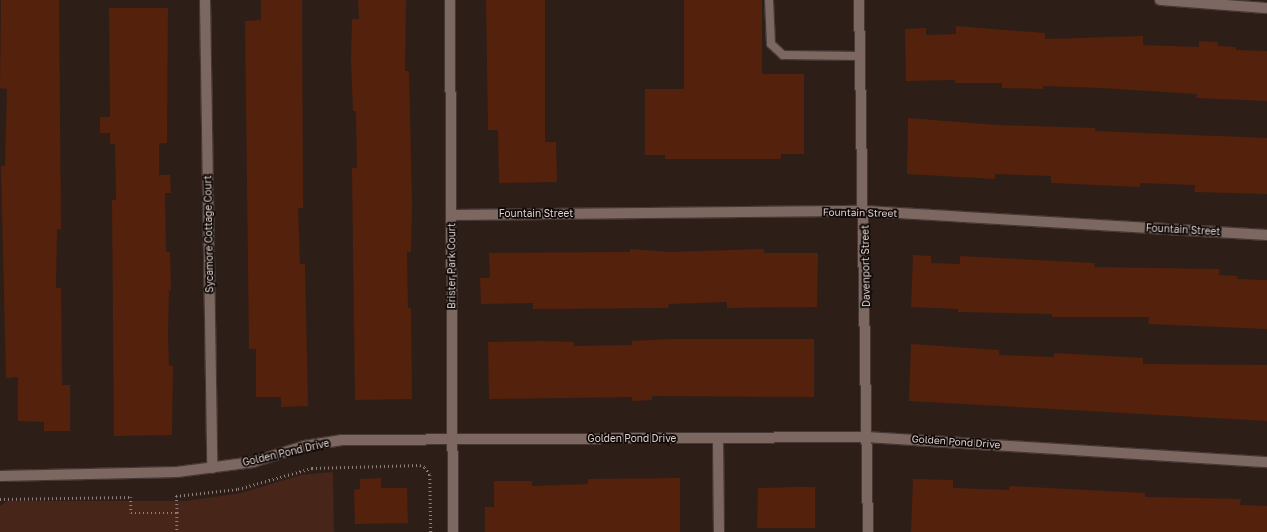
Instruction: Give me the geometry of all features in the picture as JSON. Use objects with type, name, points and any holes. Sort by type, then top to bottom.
[{"type":"street","name":"Sycamore Cottage Court","points":[[205,0],[212,468]]},
{"type":"street","name":"Brister Park Court","points":[[450,0],[453,532]]},
{"type":"street","name":"Davenport Street","points":[[859,0],[865,211],[868,532]]},
{"type":"street","points":[[1160,0],[1267,8]]},
{"type":"street","name":"Fountain Street","points":[[452,215],[865,211],[1267,235]]},
{"type":"street","name":"Golden Pond Drive","points":[[0,476],[177,472],[212,468],[342,440],[867,437],[1267,462]]},
{"type":"street","points":[[718,439],[719,532]]},
{"type":"lane","points":[[769,0],[771,44],[783,55],[860,56]]},
{"type":"path","points":[[177,532],[176,496],[238,489],[312,468],[410,465],[425,467],[430,475],[431,532]]},
{"type":"path","points":[[0,499],[131,497],[131,513],[177,513]]},
{"type":"shaded area","points":[[333,472],[334,532],[0,532],[0,506],[7,501],[186,501],[241,493],[301,475]]},
{"type":"building","points":[[1,0],[59,0],[61,229],[57,229],[56,288],[61,288],[62,385],[70,385],[70,431],[44,431],[44,422],[18,421],[18,377],[6,378],[1,166],[5,166],[7,89],[0,88]]},
{"type":"building","points":[[261,0],[302,0],[303,208],[298,208],[300,264],[305,264],[308,406],[281,407],[281,397],[256,397],[256,349],[249,349],[245,21],[261,20]]},
{"type":"building","points":[[358,0],[406,0],[405,71],[409,71],[412,206],[411,252],[407,252],[408,308],[411,308],[412,399],[355,400],[352,168],[357,168],[356,111],[353,111],[351,60],[352,19],[359,19]]},
{"type":"building","points":[[486,0],[545,0],[545,142],[556,142],[557,182],[499,183],[498,130],[488,130]]},
{"type":"building","points":[[684,0],[762,0],[762,74],[804,74],[804,154],[781,154],[781,159],[665,159],[665,155],[645,155],[645,89],[684,89]]},
{"type":"building","points":[[109,8],[168,8],[167,143],[159,143],[159,175],[170,175],[171,193],[165,193],[166,252],[170,252],[171,290],[169,290],[168,336],[169,366],[173,366],[172,435],[114,436],[112,200],[116,200],[115,144],[110,144],[110,133],[100,133],[100,117],[110,117]]},
{"type":"building","points":[[956,26],[1045,33],[1045,39],[1143,36],[1143,45],[1199,47],[1199,41],[1218,42],[1218,46],[1236,47],[1236,50],[1267,51],[1267,101],[1196,98],[1197,94],[1101,88],[1043,86],[1043,89],[1002,88],[1002,83],[955,83],[955,80],[906,81],[905,29],[926,28],[926,35],[956,34]]},
{"type":"building","points":[[908,118],[997,125],[1095,128],[1095,131],[1267,138],[1267,194],[1194,192],[1195,185],[1140,183],[1140,187],[1051,183],[1051,176],[995,174],[995,179],[907,174]]},
{"type":"building","points":[[630,249],[669,252],[764,249],[764,253],[818,253],[817,307],[727,308],[727,302],[669,304],[668,308],[533,309],[533,303],[481,304],[480,278],[490,278],[489,253],[630,252]]},
{"type":"building","points":[[913,255],[931,256],[931,263],[960,264],[960,256],[1095,263],[1094,267],[1219,269],[1219,275],[1237,276],[1237,279],[1267,280],[1267,329],[1148,324],[1149,317],[1052,317],[1052,314],[958,312],[958,309],[911,307]]},
{"type":"building","points":[[669,339],[814,339],[814,397],[652,396],[652,400],[632,401],[632,397],[489,399],[488,342],[574,342],[574,346],[632,345],[632,341]]},
{"type":"building","points":[[911,344],[999,350],[999,355],[1054,357],[1054,353],[1143,358],[1143,364],[1267,365],[1267,421],[909,401]]},
{"type":"building","points":[[381,478],[381,488],[407,488],[408,523],[355,524],[354,490],[360,489],[360,479]]},
{"type":"building","points":[[680,478],[680,532],[485,532],[485,507],[494,507],[494,481],[532,481],[532,486],[588,484],[588,479]]},
{"type":"building","points":[[913,479],[953,480],[953,488],[1009,490],[1009,486],[1145,493],[1145,497],[1241,499],[1240,505],[1267,506],[1267,532],[911,532]]},
{"type":"building","points":[[815,487],[815,528],[757,528],[758,488]]}]
